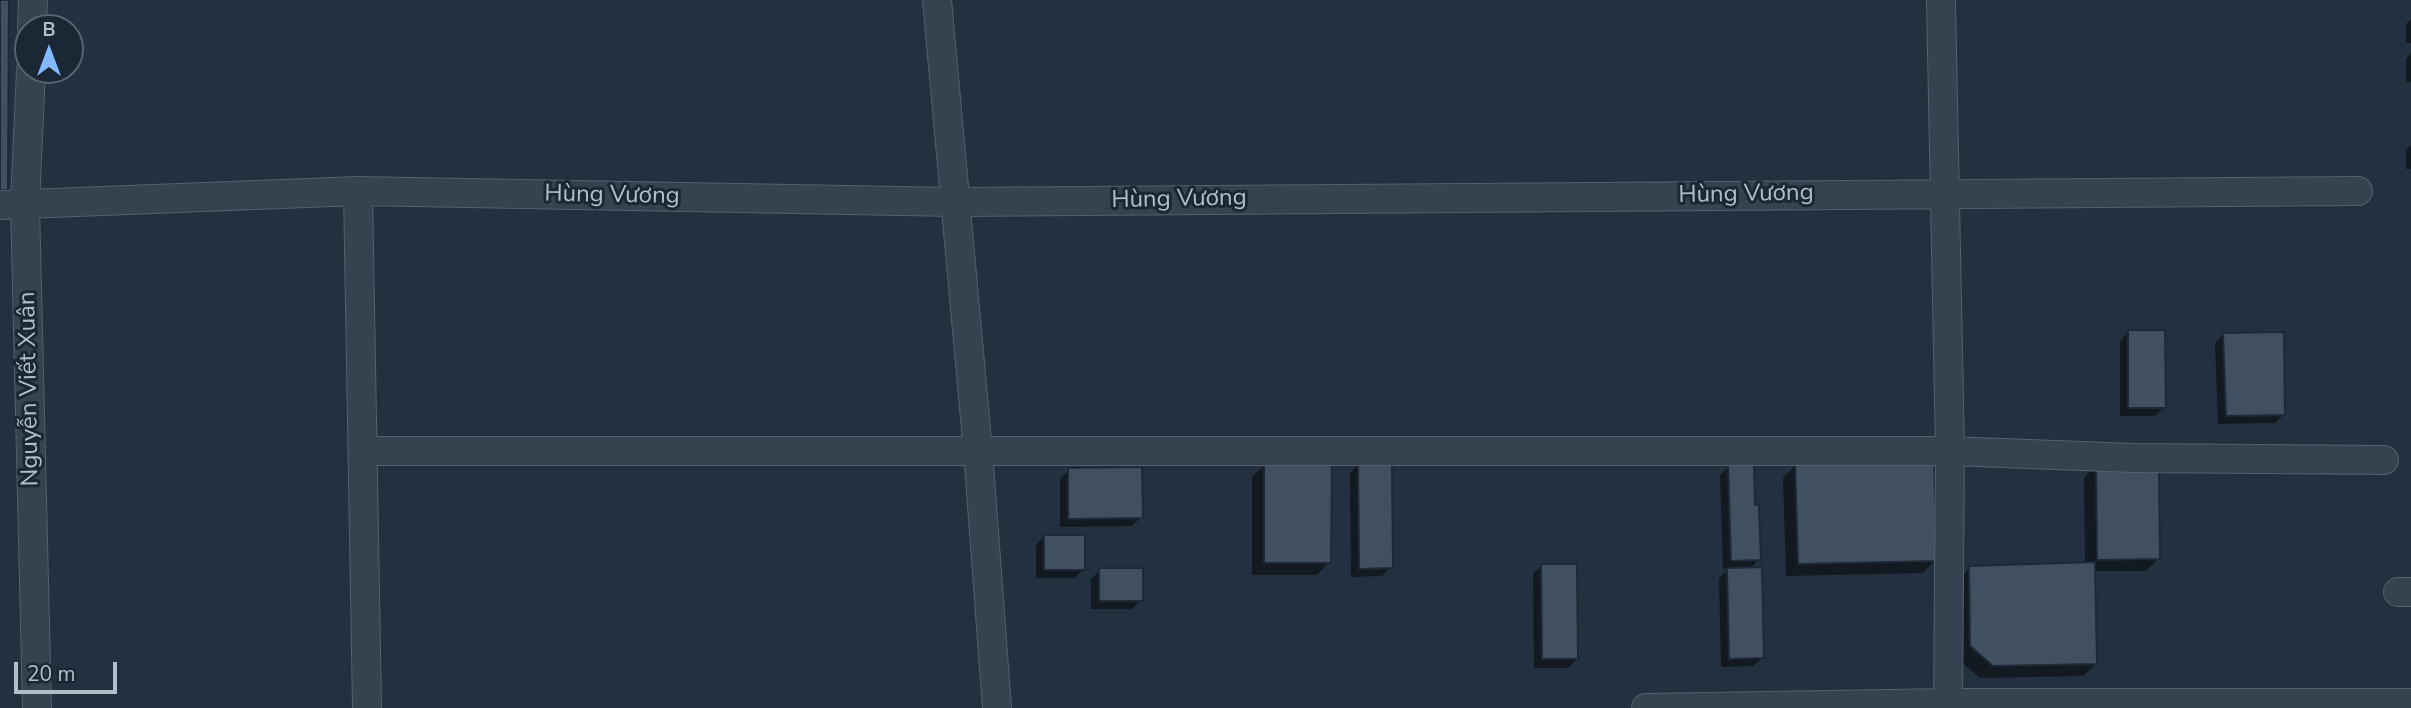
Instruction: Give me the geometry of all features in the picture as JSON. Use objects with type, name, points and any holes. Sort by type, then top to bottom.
[{"type":"street","points":[[937,0],[978,451],[997,708]]},
{"type":"street","points":[[1941,0],[1950,451],[1948,705]]},
{"type":"street","name":"Nguyễn Viết Xuân","points":[[28,84],[13,204],[37,708]]},
{"type":"street","points":[[358,191],[368,708]]},
{"type":"street","name":"Hùng Vương","points":[[13,204],[358,191],[955,202],[2358,191]]},
{"type":"street","points":[[363,451],[1950,451],[2134,458],[2384,460]]},
{"type":"street","points":[[1646,708],[2411,703]]},
{"type":"building","points":[[0,0],[9,0],[8,190],[0,190]]},
{"type":"building","points":[[2128,330],[2165,330],[2166,408],[2128,408]]},
{"type":"building","points":[[2284,332],[2285,415],[2226,416],[2223,333]]},
{"type":"building","points":[[1934,460],[1937,561],[1798,564],[1795,464]]},
{"type":"building","points":[[1358,462],[1392,462],[1393,568],[1359,569]]},
{"type":"building","points":[[1264,463],[1332,463],[1331,563],[1264,563]]},
{"type":"building","points":[[2159,463],[2160,559],[2097,560],[2096,464]]},
{"type":"building","points":[[1754,464],[1761,560],[1731,561],[1728,465]]},
{"type":"building","points":[[1142,467],[1143,518],[1068,519],[1068,468]]},
{"type":"building","points":[[1044,535],[1085,535],[1085,570],[1044,570]]},
{"type":"building","points":[[2095,562],[2097,664],[1993,666],[1970,646],[1969,566]]},
{"type":"building","points":[[1541,564],[1577,564],[1578,659],[1542,659]]},
{"type":"building","points":[[1762,567],[1764,658],[1729,659],[1727,568]]},
{"type":"building","points":[[1099,568],[1143,568],[1143,601],[1099,601]]}]
